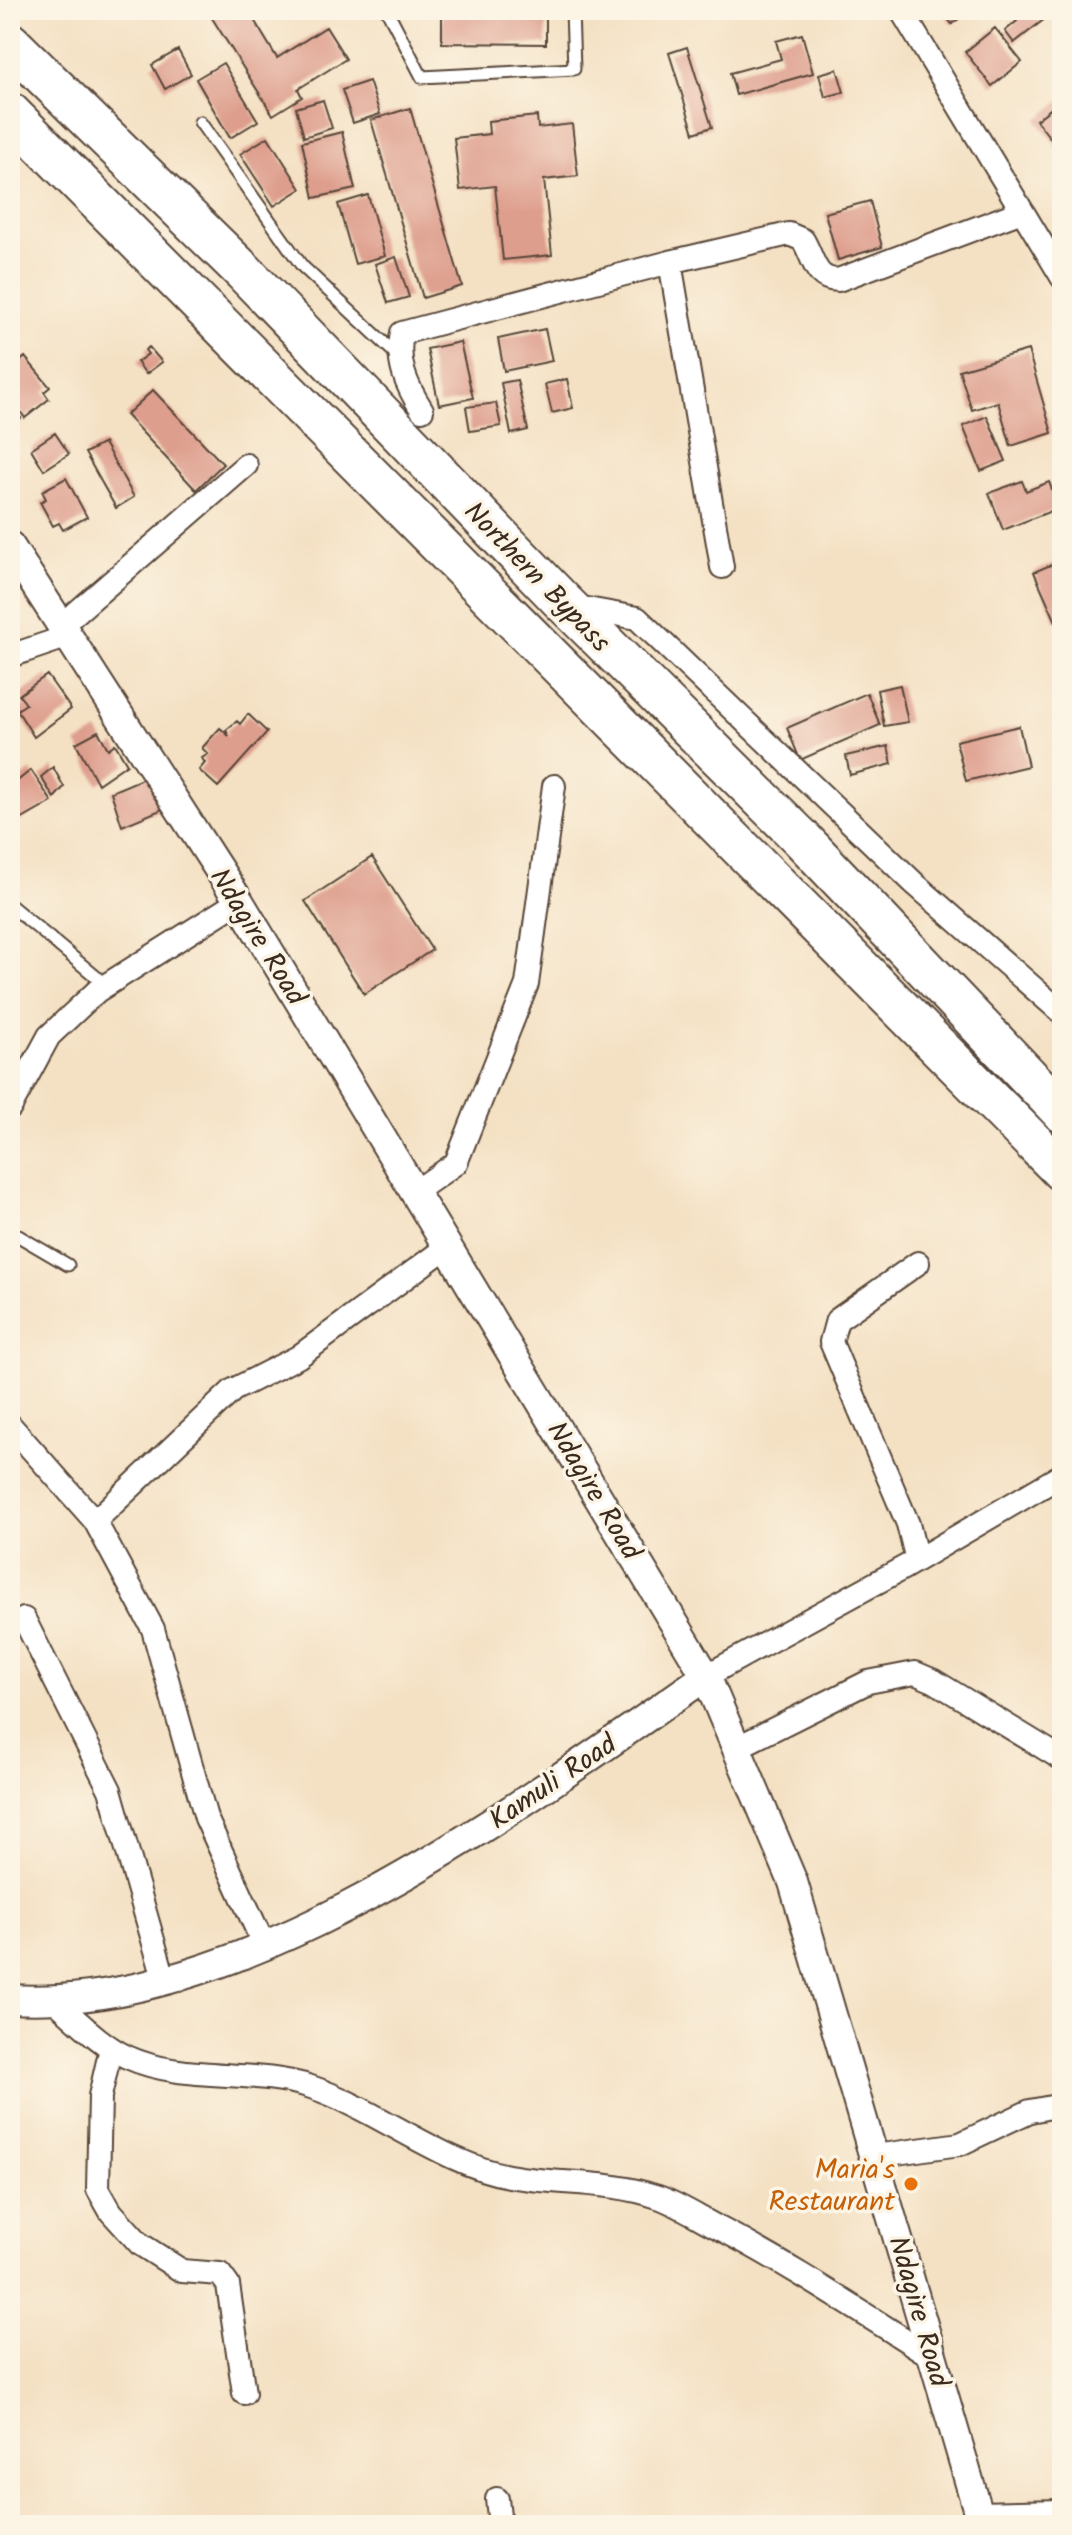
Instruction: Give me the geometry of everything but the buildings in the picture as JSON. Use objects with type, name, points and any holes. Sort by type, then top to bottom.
[{"type":"highway","name":"Northern Bypass","points":[[10,43],[244,272],[566,605],[800,837],[1062,1112]]},
{"type":"highway","name":"Northern Bypass","points":[[10,113],[1062,1171]]},
{"type":"street","points":[[901,10],[1062,277]]},
{"type":"street","points":[[422,410],[409,390],[397,355],[402,333],[789,234],[803,240],[819,275],[826,280],[838,280],[1022,211]]},
{"type":"street","points":[[670,262],[722,567]]},
{"type":"street","points":[[10,656],[66,631],[246,465]]},
{"type":"street","name":"Ndagire Road","points":[[10,546],[239,901],[706,1676],[793,1882],[980,2519]]},
{"type":"street","points":[[566,605],[637,618],[915,884],[1062,1013]]},
{"type":"street","points":[[415,1192],[456,1163],[527,984],[554,786]]},
{"type":"street","points":[[10,1108],[49,1036],[106,985],[239,901]]},
{"type":"street","points":[[95,1521],[233,1390],[298,1357],[448,1246]]},
{"type":"street","points":[[917,1560],[908,1524],[831,1342],[837,1320],[918,1263]]},
{"type":"street","points":[[10,1425],[95,1521],[153,1629],[206,1818],[264,1945]]},
{"type":"street","name":"Kamuli Road","points":[[10,1999],[56,2002],[165,1982],[264,1945],[425,1862],[511,1810],[706,1676],[917,1560],[1062,1475]]},
{"type":"street","points":[[24,1619],[110,1790],[165,1982]]},
{"type":"street","points":[[738,1747],[868,1682],[915,1673],[934,1681],[1062,1759]]},
{"type":"street","points":[[56,2002],[111,2048],[154,2065],[271,2078],[312,2087],[475,2167],[508,2176],[575,2184],[615,2184],[660,2197],[762,2250],[934,2358]]},
{"type":"street","points":[[111,2048],[100,2096],[98,2189],[111,2212],[140,2244],[182,2271],[220,2274],[228,2285],[244,2393]]},
{"type":"street","points":[[875,2156],[960,2144],[1030,2111],[1062,2105]]},
{"type":"street","points":[[497,2499],[500,2525]]},
{"type":"street","points":[[980,2519],[1062,2511]]},
{"type":"lane","points":[[387,10],[422,77],[574,69],[572,10]]},
{"type":"lane","points":[[200,122],[302,266],[397,355]]},
{"type":"lane","points":[[10,905],[106,985]]},
{"type":"lane","points":[[10,1231],[68,1265]]},
{"type":"place","name":"Maria's Restaurant","points":[[911,2184]]}]
